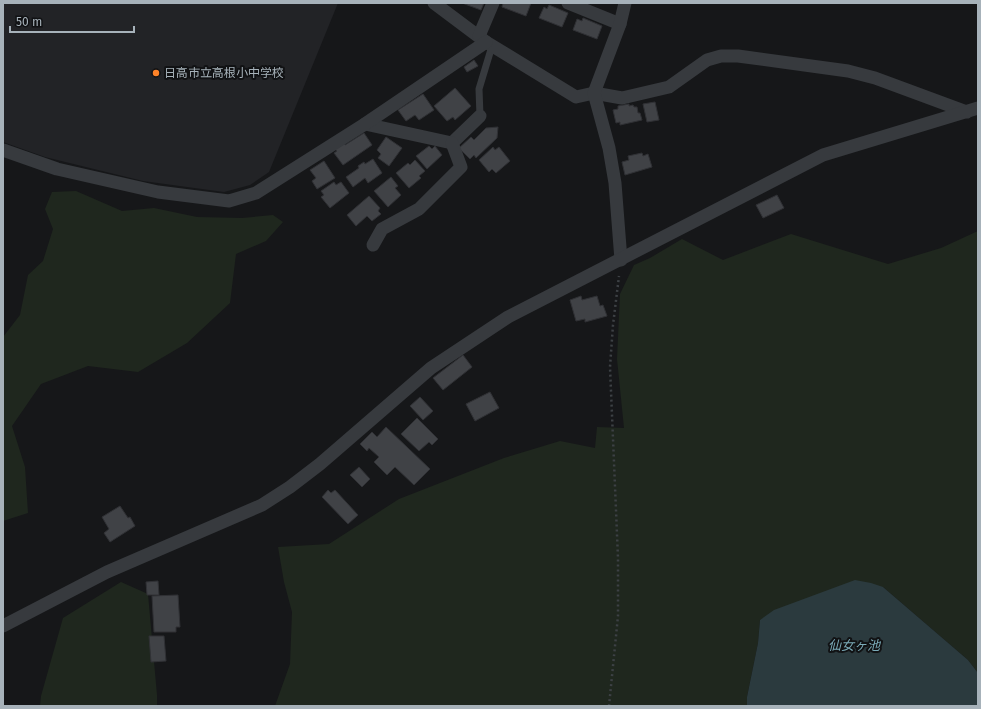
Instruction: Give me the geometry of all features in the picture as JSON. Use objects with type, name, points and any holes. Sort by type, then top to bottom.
[{"type":"street","points":[[434,3],[486,41],[576,97],[594,93],[622,98],[669,87],[707,60],[721,56],[738,56],[848,71],[875,78],[972,110]]},
{"type":"street","points":[[3,150],[57,169],[158,192],[229,201],[256,193],[365,124],[486,41],[494,3]]},
{"type":"street","points":[[568,3],[620,24]]},
{"type":"street","points":[[621,260],[615,183],[609,148],[594,93],[620,24],[625,3]]},
{"type":"street","points":[[3,626],[107,572],[262,505],[290,487],[320,464],[431,368],[508,317],[823,155],[972,110]]},
{"type":"street","points":[[452,143],[480,116]]},
{"type":"street","points":[[365,124],[452,143]]},
{"type":"street","points":[[373,245],[382,229],[419,209],[461,167],[452,143]]},
{"type":"lane","points":[[480,116],[479,88],[486,41]]},
{"type":"path","points":[[609,706],[618,616],[618,558],[610,367],[613,324],[621,260]]},
{"type":"shaded area","name":"日高市立高根小中学校","points":[[3,3],[338,3],[269,172],[250,185],[224,192],[143,181],[45,157],[3,142]]},
{"type":"shaded area","points":[[76,191],[122,211],[154,208],[197,217],[242,218],[273,215],[283,222],[266,241],[236,254],[230,303],[187,343],[138,372],[88,366],[41,384],[12,426],[25,467],[28,513],[3,521],[3,337],[20,315],[28,275],[43,261],[53,229],[45,209],[52,192]]},
{"type":"shaded area","points":[[978,231],[978,673],[968,660],[883,587],[760,620],[758,643],[747,697],[747,706],[275,706],[290,664],[292,612],[284,582],[278,547],[329,544],[399,499],[504,458],[560,441],[595,448],[597,427],[624,428],[617,359],[620,294],[634,265],[650,258],[682,239],[723,260],[791,234],[888,264],[941,248]]},
{"type":"shaded area","points":[[121,582],[148,594],[157,706],[40,706],[41,696],[63,618]]},
{"type":"water","name":"仙女ヶ池","points":[[855,580],[883,587],[968,660],[978,673],[978,706],[747,706],[747,697],[758,643],[760,620],[774,610]]},
{"type":"building","points":[[462,3],[484,3],[481,10]]},
{"type":"building","points":[[503,3],[531,3],[526,16],[502,7]]},
{"type":"building","points":[[549,5],[568,13],[562,27],[539,18],[544,7],[547,9]]},
{"type":"building","points":[[583,18],[602,26],[597,39],[573,30],[577,19],[582,21]]},
{"type":"building","points":[[474,60],[478,66],[467,72],[464,67]]},
{"type":"building","points":[[455,88],[471,106],[455,120],[453,117],[447,121],[434,106]]},
{"type":"building","points":[[423,94],[434,110],[419,120],[415,115],[406,121],[398,110]]},
{"type":"building","points":[[655,102],[659,120],[647,122],[643,104]]},
{"type":"building","points":[[629,104],[629,106],[633,105],[634,107],[637,107],[638,113],[640,113],[642,120],[620,125],[620,122],[616,123],[613,110],[618,109],[618,106]]},
{"type":"building","points":[[498,127],[497,138],[476,158],[474,155],[470,159],[459,148],[471,137],[474,140],[486,128]]},
{"type":"building","points":[[364,133],[372,145],[343,165],[334,153],[337,151],[335,149],[344,143],[345,145]]},
{"type":"building","points":[[386,137],[402,148],[389,166],[378,158],[381,154],[377,150]]},
{"type":"building","points":[[429,146],[432,149],[435,146],[442,155],[427,169],[416,156]]},
{"type":"building","points":[[493,147],[495,150],[499,147],[510,161],[496,173],[492,169],[489,172],[479,160]]},
{"type":"building","points":[[642,153],[643,156],[648,154],[652,167],[625,175],[622,162],[629,160],[628,156]]},
{"type":"building","points":[[373,159],[382,173],[368,183],[365,178],[353,187],[346,177],[359,168],[358,166],[364,162],[365,164]]},
{"type":"building","points":[[415,160],[425,171],[419,176],[421,178],[409,188],[396,173],[408,163],[410,165]]},
{"type":"building","points":[[324,161],[335,178],[317,189],[312,181],[316,178],[310,170]]},
{"type":"building","points":[[391,177],[398,186],[395,188],[401,195],[388,207],[374,191]]},
{"type":"building","points":[[334,182],[336,185],[341,182],[349,193],[330,208],[321,197],[324,195],[321,191]]},
{"type":"building","points":[[777,195],[784,208],[763,218],[756,205]]},
{"type":"building","points":[[369,196],[380,208],[378,211],[381,214],[372,221],[367,216],[356,226],[347,215]]},
{"type":"building","points":[[581,296],[582,300],[597,296],[600,306],[603,305],[607,316],[585,322],[585,319],[576,321],[570,300]]},
{"type":"building","points":[[463,355],[472,367],[443,390],[433,378]]},
{"type":"building","points":[[490,392],[499,408],[475,421],[466,404]]},
{"type":"building","points":[[420,397],[433,411],[423,420],[410,406]]},
{"type":"building","points":[[417,418],[438,439],[432,445],[429,442],[419,451],[401,434]]},
{"type":"building","points":[[386,427],[430,469],[414,485],[395,467],[387,475],[374,462],[379,457],[369,448],[367,451],[360,444],[372,432],[377,437]]},
{"type":"building","points":[[359,467],[370,479],[362,487],[350,475]]},
{"type":"building","points":[[328,490],[331,493],[335,490],[358,515],[348,524],[322,497]]},
{"type":"building","points":[[120,506],[128,518],[130,517],[135,526],[110,542],[104,533],[109,529],[102,517]]},
{"type":"building","points":[[158,581],[159,595],[147,595],[146,582]]},
{"type":"building","points":[[178,595],[180,627],[176,627],[176,632],[154,632],[152,596]]},
{"type":"building","points":[[149,636],[164,636],[166,661],[151,662]]},
{"type":"place","name":"日高市立高根小中学校","points":[[156,73]]}]
